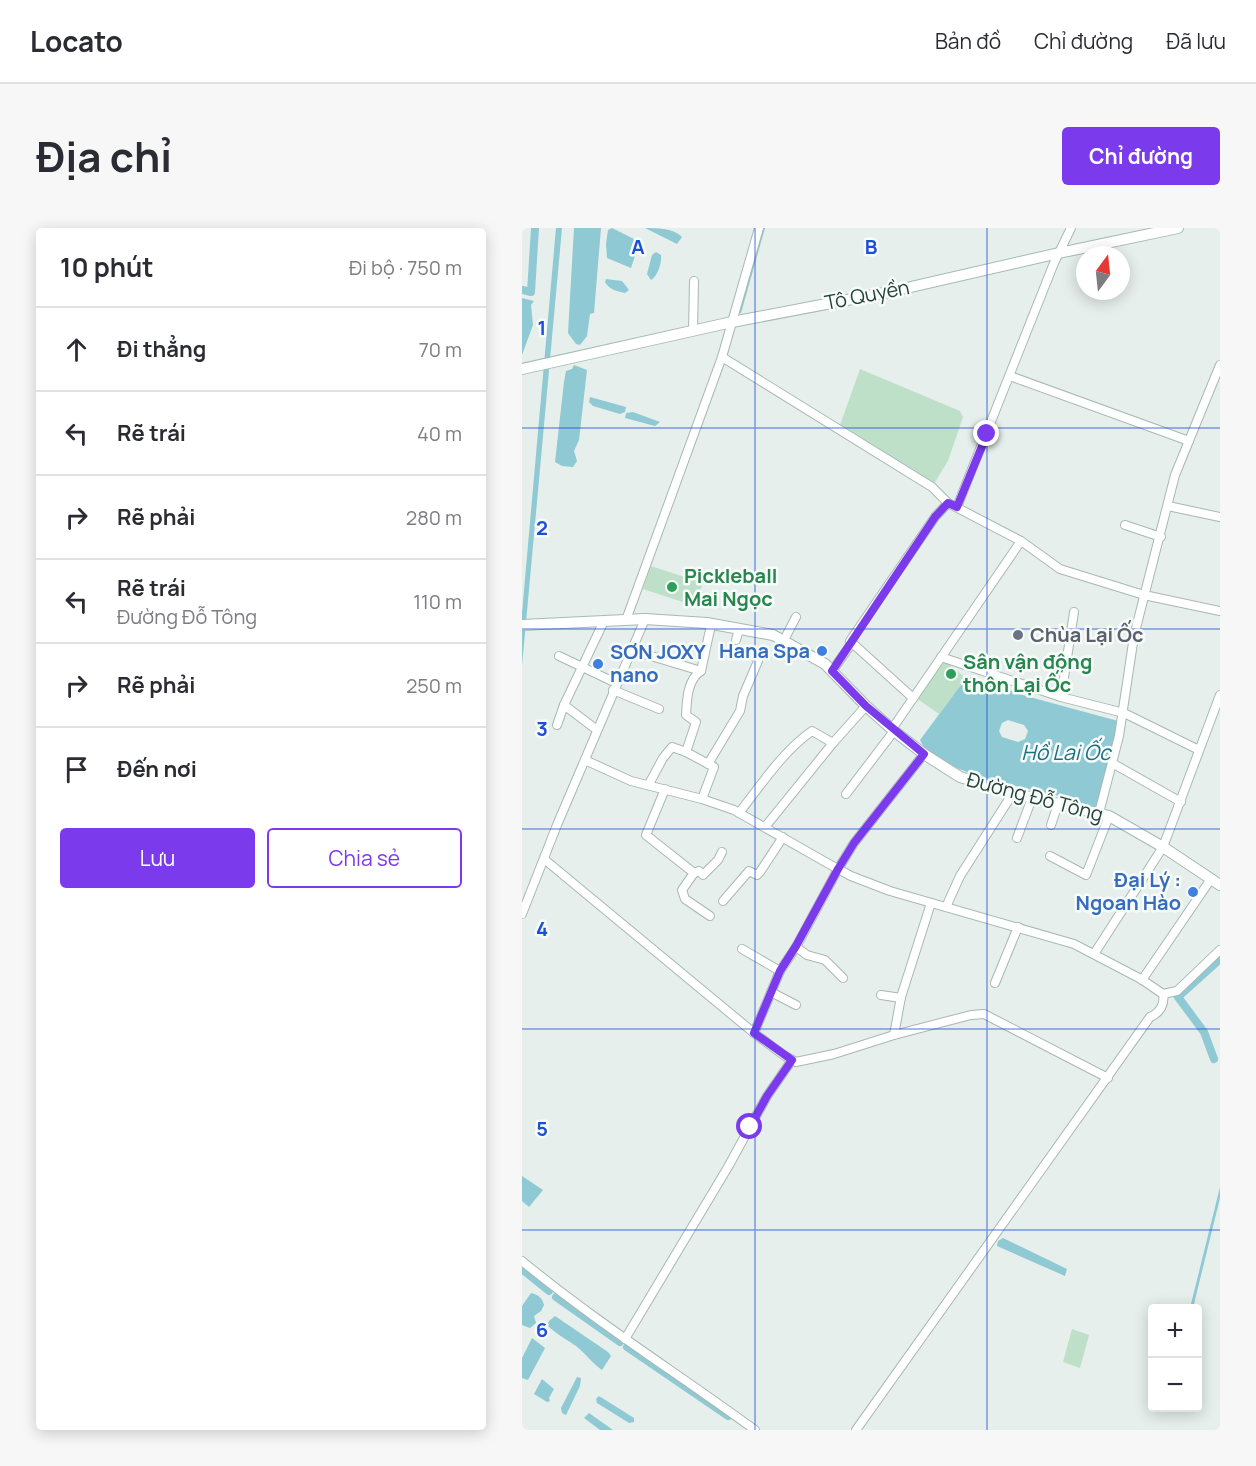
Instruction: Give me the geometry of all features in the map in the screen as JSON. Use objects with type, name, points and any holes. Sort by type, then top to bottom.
[{"type":"main road","name":"Tô Quyền","points":[[527,368],[732,322],[889,292],[1178,228]]},
{"type":"main road","name":"Đường Đỗ Tông","points":[[522,626],[645,619],[711,625],[737,635],[773,635],[825,664],[893,730],[924,754],[960,777],[1032,798],[1104,814],[1163,847],[1216,882]]},
{"type":"street","points":[[626,620],[722,357],[757,246],[759,228]]},
{"type":"street","points":[[832,671],[935,517],[953,505],[1010,376],[1071,228]]},
{"type":"street","points":[[693,331],[694,281]]},
{"type":"street","points":[[722,357],[932,487],[953,505],[1021,541],[1060,569],[1144,596],[1220,610]]},
{"type":"street","points":[[1050,856],[1086,875],[1104,814],[1124,713],[1134,636],[1175,475],[1220,365]]},
{"type":"street","points":[[1010,376],[1189,441]]},
{"type":"street","points":[[1168,506],[1220,518]]},
{"type":"street","points":[[1125,525],[1161,537]]},
{"type":"street","points":[[846,794],[893,730],[1021,541]]},
{"type":"street","points":[[1061,697],[1074,612]]},
{"type":"street","points":[[784,640],[796,617]]},
{"type":"street","points":[[522,914],[615,686],[645,619]]},
{"type":"street","points":[[557,725],[564,705],[604,621]]},
{"type":"street","points":[[686,752],[696,722],[686,715],[687,694],[694,678],[701,671],[711,625]]},
{"type":"street","points":[[852,643],[913,698]]},
{"type":"street","points":[[631,651],[701,671]]},
{"type":"street","points":[[559,656],[659,708]]},
{"type":"street","points":[[941,657],[1061,697],[1124,713],[1199,750]]},
{"type":"street","points":[[708,764],[740,711],[743,696],[758,661]]},
{"type":"street","points":[[1094,954],[1163,847],[1220,695]]},
{"type":"street","points":[[564,705],[597,730]]},
{"type":"street","points":[[765,826],[866,706]]},
{"type":"street","points":[[739,813],[806,735],[812,731],[833,743]]},
{"type":"street","points":[[650,784],[663,758],[672,747],[714,767],[702,799]]},
{"type":"street","points":[[754,1033],[780,971],[838,869],[854,843],[924,754]]},
{"type":"street","points":[[585,760],[631,781],[702,799],[739,813],[838,869],[890,891],[1074,944],[1142,980],[1163,994],[1177,991],[1220,950]]},
{"type":"street","points":[[1113,763],[1181,802]]},
{"type":"street","points":[[665,789],[646,835],[694,873]]},
{"type":"street","points":[[946,908],[960,876],[1013,793]]},
{"type":"street","points":[[1017,838],[1032,798]]},
{"type":"street","points":[[1051,825],[1058,804]]},
{"type":"street","points":[[723,901],[749,871],[757,875],[760,872],[783,837]]},
{"type":"street","points":[[710,916],[685,898],[682,890],[694,873],[699,871],[703,875],[718,860],[722,852]]},
{"type":"street","points":[[544,859],[754,1033],[792,1060],[805,1061],[894,1035],[971,1015],[984,1014],[1108,1078]]},
{"type":"street","points":[[1142,980],[1216,882]]},
{"type":"street","points":[[894,1035],[901,998],[931,903]]},
{"type":"street","points":[[994,983],[1018,927]]},
{"type":"street","points":[[796,946],[807,955],[825,960],[843,978]]},
{"type":"street","points":[[742,949],[780,971]]},
{"type":"street","points":[[771,992],[796,1005]]},
{"type":"street","points":[[856,1430],[1150,1017],[1162,1006],[1163,994]]},
{"type":"street","points":[[881,995],[901,998]]},
{"type":"street","points":[[625,1339],[728,1167],[767,1096],[792,1060]]},
{"type":"street","points":[[522,1261],[625,1339],[755,1430]]},
{"type":"green space","points":[[860,369],[960,411],[963,417],[948,461],[932,487],[839,428]]},
{"type":"green space","points":[[651,566],[703,583],[695,606],[643,589]]},
{"type":"green space","points":[[944,661],[966,678],[939,714],[916,698]]},
{"type":"green space","points":[[1072,1329],[1089,1335],[1080,1368],[1063,1362]]},
{"type":"water","points":[[556,228],[562,228],[522,666],[522,613]]},
{"type":"water","points":[[574,228],[601,228],[594,313],[590,314],[587,336],[580,345],[576,344],[568,333]]},
{"type":"water","points":[[612,228],[639,244],[631,268],[607,258],[608,230]]},
{"type":"water","points":[[645,228],[670,230],[682,237],[677,244]]},
{"type":"water","points":[[763,228],[765,228],[741,313],[739,313]]},
{"type":"water","points":[[656,252],[661,255],[661,261],[658,272],[651,280],[647,274],[652,255]]},
{"type":"water","points":[[606,279],[622,281],[629,290],[625,293],[614,290],[605,282]]},
{"type":"water","points":[[522,298],[534,301],[531,305],[533,325],[522,355]]},
{"type":"water","points":[[574,365],[587,370],[579,440],[574,451],[577,461],[573,467],[562,466],[555,462],[566,371],[572,369]]},
{"type":"water","points":[[590,397],[626,407],[625,412],[620,414],[593,406],[589,402]]},
{"type":"water","points":[[633,412],[660,422],[655,426],[625,418],[626,413]]},
{"type":"water","name":"Hồ Lai Ốc","points":[[971,677],[1026,696],[1118,721],[1097,812],[1069,799],[961,770],[929,752],[920,740],[966,678]],"holes":[[[1008,720],[1024,725],[1028,731],[1025,739],[1018,742],[1002,737],[999,731],[1002,723]]]},
{"type":"water","points":[[522,1176],[543,1190],[529,1207],[522,1201]]},
{"type":"water","points":[[1220,1187],[1220,1198],[1194,1304],[1191,1304]]},
{"type":"water","points":[[1003,1238],[1067,1269],[1065,1276],[997,1246],[998,1241]]},
{"type":"water","points":[[531,1293],[539,1297],[544,1305],[541,1311],[534,1316],[536,1323],[530,1328],[522,1325],[522,1306]]},
{"type":"water","points":[[555,1316],[608,1352],[611,1356],[602,1370],[576,1346],[547,1325]]},
{"type":"water","points":[[532,1338],[545,1348],[528,1380],[522,1378],[522,1358]]},
{"type":"water","points":[[577,1377],[581,1378],[580,1386],[566,1415],[562,1413],[561,1408]]},
{"type":"water","points":[[542,1379],[554,1389],[549,1398],[550,1401],[547,1402],[534,1394]]},
{"type":"water","points":[[599,1396],[634,1418],[634,1422],[629,1423],[597,1403],[596,1399]]},
{"type":"water","points":[[589,1413],[613,1430],[600,1430],[584,1418]]},
{"type":"waterway","points":[[522,290],[531,292],[535,228]]},
{"type":"waterway","points":[[1214,1059],[1204,1032],[1178,997],[1220,959]]},
{"type":"waterway","points":[[522,1269],[549,1291]]},
{"type":"waterway","points":[[556,1297],[620,1342]]},
{"type":"waterway","points":[[627,1347],[728,1416]]},
{"type":"place","name":"Pickleball Mai Ngọc","points":[[672,587]]},
{"type":"place","name":"Chùa Lại Ốc","points":[[1018,635]]},
{"type":"place","name":"Hana Spa","points":[[822,651]]},
{"type":"place","name":"SƠN JOXY nano","points":[[598,664]]},
{"type":"place","name":"Sân vận động thôn Lại Ốc","points":[[951,674]]},
{"type":"place","name":"Đại Lý : Ngoan Hào","points":[[1193,892]]},
{"type":"route","points":[[750,1127],[767,1096],[792,1060],[754,1033],[780,971],[854,843],[924,754],[866,706],[832,671],[935,517],[948,503],[957,507],[987,434]]}]
